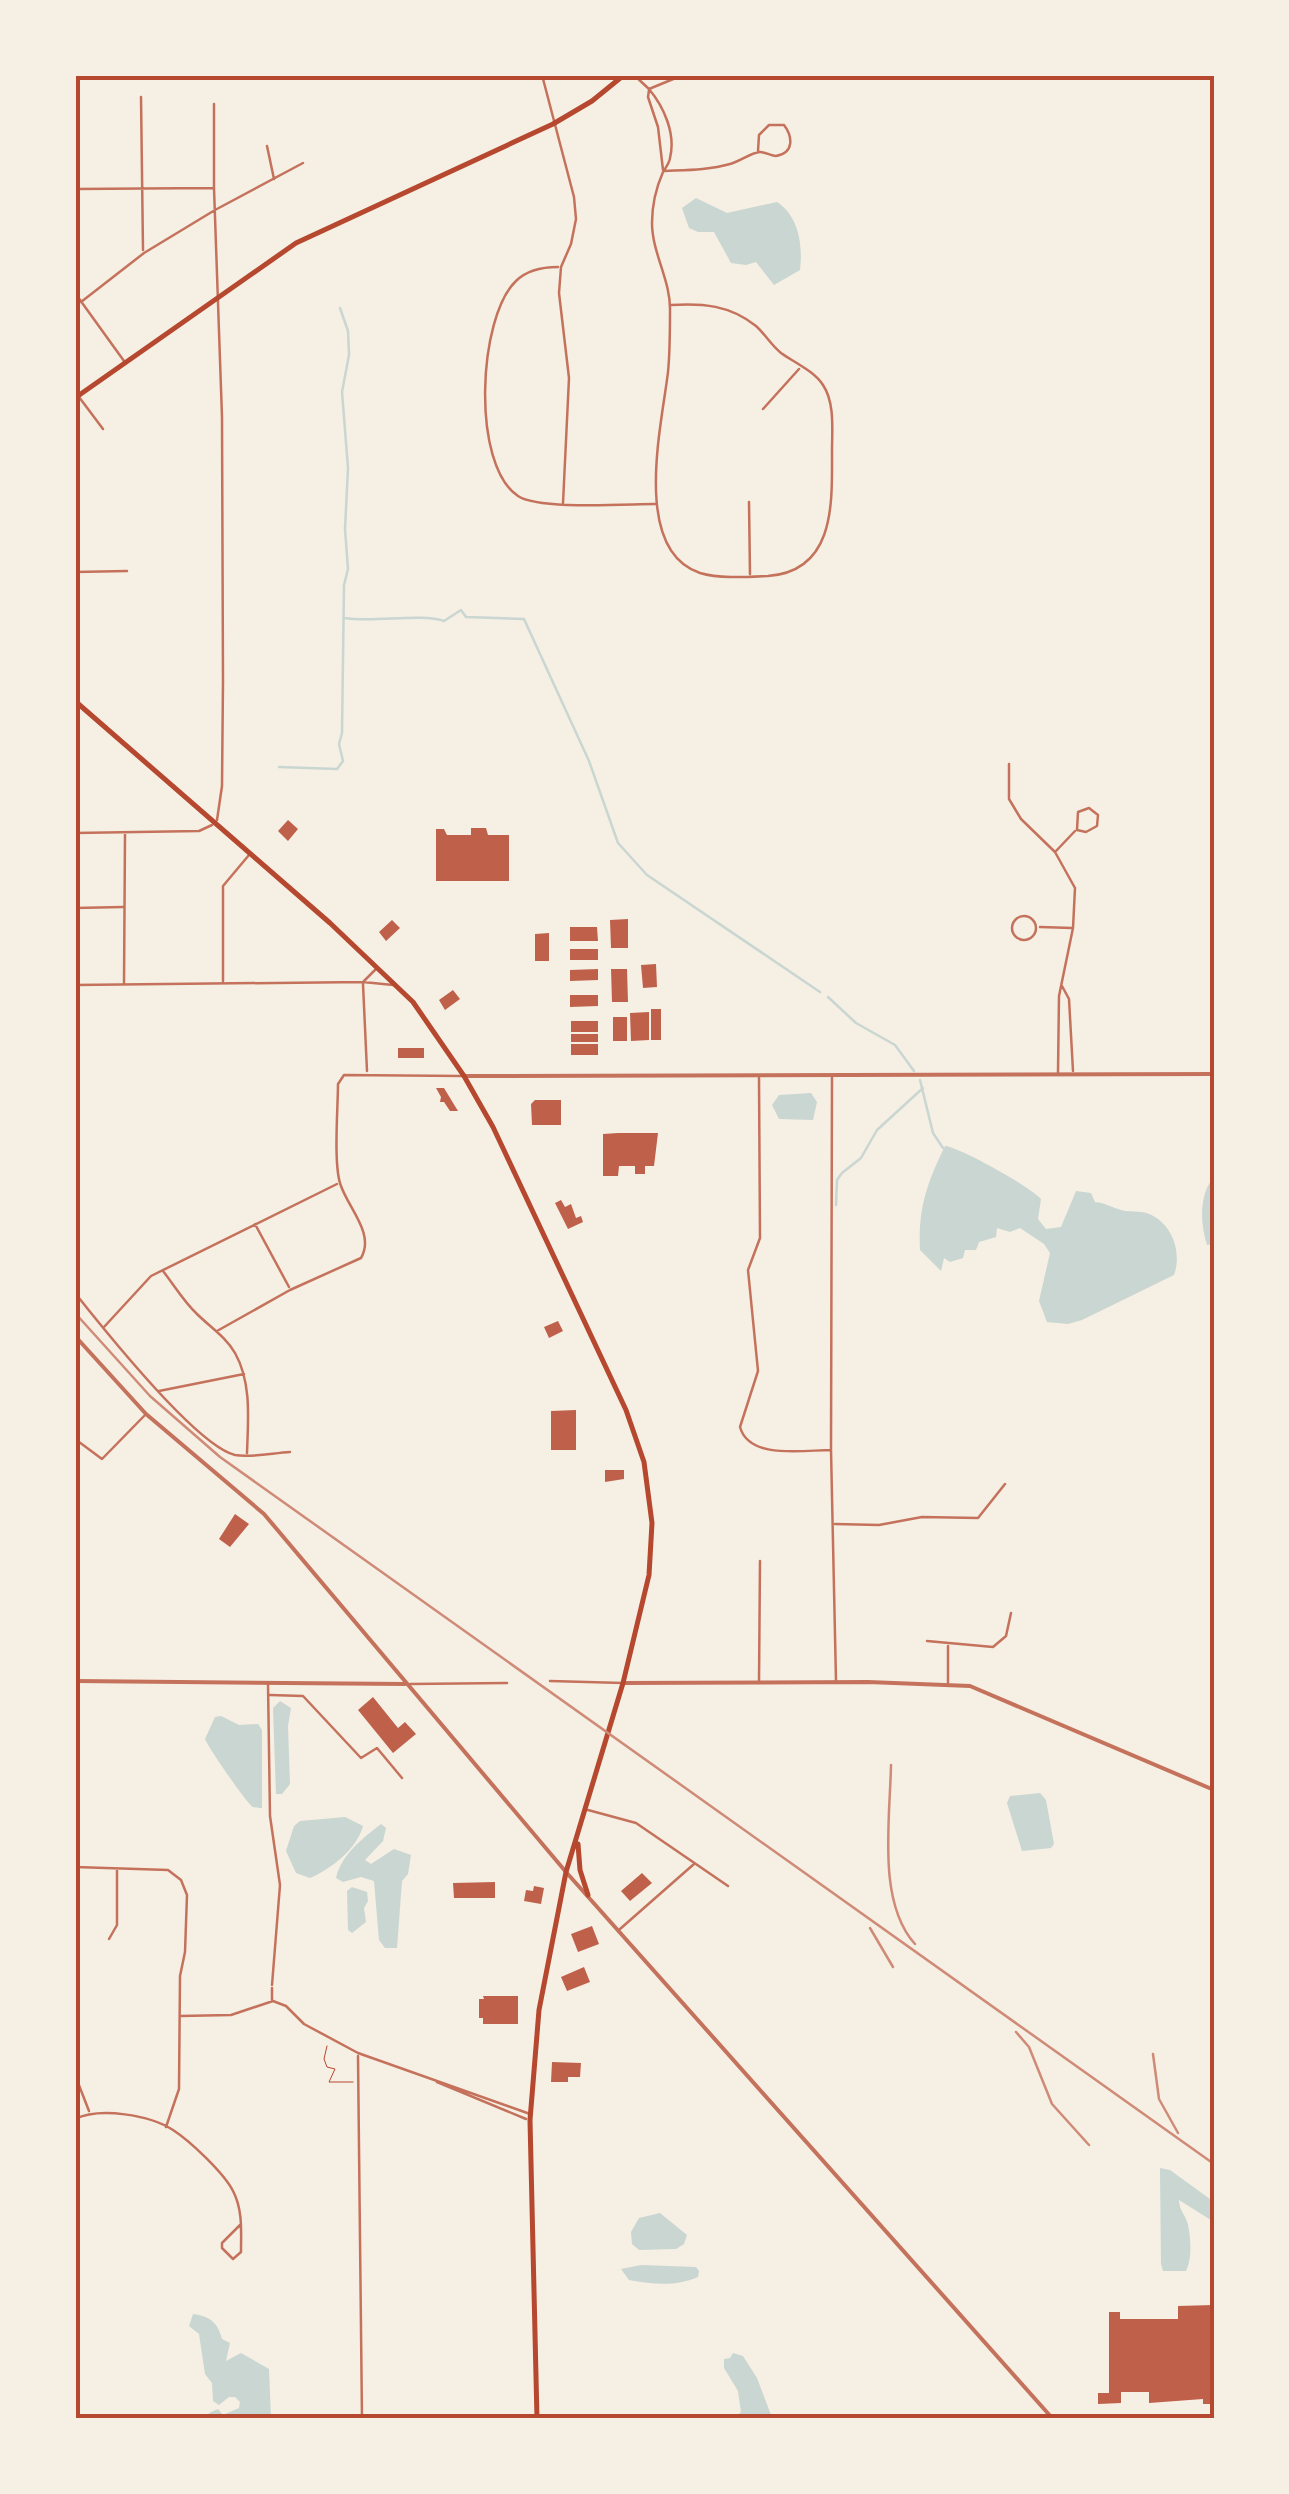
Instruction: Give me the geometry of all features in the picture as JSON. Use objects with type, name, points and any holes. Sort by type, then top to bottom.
[{"type":"main road","points":[[76,397],[296,243],[552,124],[592,101],[624,75]]},
{"type":"main road","points":[[75,701],[413,1002],[464,1076],[493,1127],[623,1404],[644,1462],[652,1523],[650,1565],[624,1683],[566,1872],[539,2010],[530,2117],[537,2419]]},
{"type":"main road","points":[[578,1837],[578,1860],[588,1895]]},
{"type":"street","points":[[542,75],[575,212],[571,244],[561,267],[559,293],[569,378],[563,503]]},
{"type":"street","points":[[634,75],[661,103],[668,124],[670,160],[654,196],[652,224],[670,305],[668,371],[658,436],[657,504],[662,534],[678,558],[698,572],[772,576],[805,562],[821,544],[829,527],[831,408],[824,387],[814,374],[774,347],[758,327],[726,307],[670,305]]},
{"type":"street","points":[[649,89],[683,75]]},
{"type":"street","points":[[649,89],[664,171]]},
{"type":"street","points":[[141,97],[144,253]]},
{"type":"street","points":[[75,833],[199,831],[216,824],[221,812],[214,104]]},
{"type":"street","points":[[664,171],[721,166],[758,151],[769,156],[787,152],[792,143],[789,132],[784,126],[769,126],[759,135],[758,151]]},
{"type":"street","points":[[267,146],[274,179]]},
{"type":"street","points":[[80,302],[144,253],[303,164]]},
{"type":"street","points":[[75,190],[214,188]]},
{"type":"street","points":[[561,267],[543,267],[518,278],[502,298],[493,320],[487,430],[488,447],[498,473],[518,496],[538,503],[657,504]]},
{"type":"street","points":[[75,294],[125,363]]},
{"type":"street","points":[[763,409],[800,368]]},
{"type":"street","points":[[76,397],[103,429]]},
{"type":"street","points":[[749,502],[750,576]]},
{"type":"street","points":[[75,572],[127,571]]},
{"type":"street","points":[[1009,764],[1008,800],[1021,819],[1055,852],[1075,888],[1074,928],[1062,984],[1058,1075]]},
{"type":"street","points":[[1055,852],[1076,830],[1078,812],[1089,808],[1098,815],[1097,826],[1086,832],[1076,830]]},
{"type":"street","points":[[124,984],[125,832]]},
{"type":"street","points":[[223,983],[224,886],[249,855]]},
{"type":"street","points":[[75,908],[124,907]]},
{"type":"street","points":[[1038,927],[1031,918],[1017,916],[1012,927],[1014,939],[1025,940],[1038,927],[1074,928]]},
{"type":"street","points":[[367,1074],[363,982],[377,968]]},
{"type":"street","points":[[75,984],[363,982],[396,986]]},
{"type":"street","points":[[1062,984],[1070,999],[1073,1075]]},
{"type":"street","points":[[217,1331],[290,1290],[361,1258],[366,1239],[339,1182],[338,1084],[344,1075],[1214,1074]]},
{"type":"street","points":[[759,1076],[760,1238],[748,1270],[758,1371],[740,1427],[742,1435],[758,1448],[830,1450]]},
{"type":"street","points":[[832,1076],[830,1450],[836,1682]]},
{"type":"street","points":[[102,1328],[151,1276],[339,1182]]},
{"type":"street","points":[[254,1222],[290,1290]]},
{"type":"street","points":[[162,1270],[234,1351],[244,1374],[248,1406],[246,1454]]},
{"type":"street","points":[[75,1293],[158,1391],[220,1446],[234,1454],[290,1452]]},
{"type":"street","points":[[75,1336],[146,1414],[264,1514],[566,1872],[1053,2419]]},
{"type":"street","points":[[158,1391],[244,1374]]},
{"type":"street","points":[[75,1439],[102,1459],[146,1414]]},
{"type":"street","points":[[833,1524],[880,1525],[922,1517],[978,1518],[1005,1484]]},
{"type":"street","points":[[759,1683],[760,1561]]},
{"type":"street","points":[[927,1641],[993,1647],[1006,1636],[1011,1613]]},
{"type":"street","points":[[948,1644],[948,1685]]},
{"type":"street","points":[[75,1681],[508,1683]]},
{"type":"street","points":[[268,1682],[270,1816],[280,1886],[272,2002]]},
{"type":"street","points":[[550,1682],[970,1686],[1214,1790]]},
{"type":"street","points":[[269,1695],[303,1696],[361,1758],[377,1748],[402,1778]]},
{"type":"street","points":[[586,1809],[636,1823],[728,1886]]},
{"type":"street","points":[[78,1840],[76,1868],[158,1868],[175,1873],[187,1896],[180,1976],[179,2089],[166,2127]]},
{"type":"street","points":[[620,1929],[694,1863]]},
{"type":"street","points":[[109,1939],[117,1926],[117,1868]]},
{"type":"street","points":[[180,2016],[231,2015],[272,2002],[286,2006],[304,2024],[358,2053],[530,2117]]},
{"type":"street","points":[[358,2053],[362,2419]]},
{"type":"street","points":[[75,2075],[90,2113]]},
{"type":"street","points":[[75,2118],[107,2112],[166,2127],[224,2177],[238,2204],[241,2224],[241,2252],[233,2259],[222,2243],[241,2224]]},
{"type":"path","points":[[330,2038],[324,2059],[327,2067],[335,2069],[330,2082],[345,2084],[358,2080]]},
{"type":"shaded area","points":[[696,198],[727,213],[777,202],[790,215],[798,232],[800,270],[774,285],[756,262],[731,263],[714,232],[689,228],[682,208]]},
{"type":"shaded area","points":[[811,1093],[817,1102],[813,1120],[779,1119],[772,1105],[779,1095]]},
{"type":"shaded area","points":[[945,1146],[979,1160],[1035,1193],[1041,1199],[1038,1219],[1046,1229],[1061,1227],[1076,1191],[1091,1193],[1095,1202],[1157,1219],[1174,1240],[1174,1275],[1068,1324],[1047,1322],[1039,1301],[1050,1253],[1044,1244],[1020,1228],[1010,1232],[997,1228],[996,1237],[979,1242],[976,1250],[965,1250],[963,1258],[950,1262],[944,1258],[941,1271],[920,1250],[920,1235],[925,1196]]},
{"type":"shaded area","points":[[1214,1177],[1214,1244],[1207,1245],[1202,1209]]},
{"type":"shaded area","points":[[280,1701],[291,1708],[290,1784],[282,1794],[276,1794],[273,1708]]},
{"type":"shaded area","points":[[215,1717],[239,1725],[258,1724],[262,1730],[262,1808],[249,1804],[205,1739]]},
{"type":"shaded area","points":[[1040,1793],[1046,1800],[1054,1844],[1051,1848],[1022,1851],[1007,1803],[1010,1796]]},
{"type":"shaded area","points":[[345,1817],[363,1826],[349,1850],[310,1878],[296,1873],[286,1851],[294,1826],[300,1821]]},
{"type":"shaded area","points":[[381,1824],[386,1828],[383,1841],[365,1860],[371,1864],[394,1849],[411,1855],[408,1874],[402,1881],[397,1948],[385,1948],[379,1940],[374,1881],[361,1877],[343,1882],[336,1878],[348,1854]]},
{"type":"shaded area","points":[[352,1887],[367,1892],[368,1901],[364,1908],[366,1922],[352,1933],[348,1930],[347,1891]]},
{"type":"shaded area","points":[[1160,2168],[1170,2170],[1214,2202],[1214,2222],[1179,2200],[1190,2236],[1186,2271],[1163,2271],[1161,2264]]},
{"type":"shaded area","points":[[660,2213],[687,2235],[684,2244],[676,2249],[639,2250],[632,2244],[631,2232],[639,2218]]},
{"type":"shaded area","points":[[641,2265],[696,2267],[699,2271],[698,2277],[664,2284],[629,2280],[621,2269]]},
{"type":"shaded area","points":[[193,2314],[212,2321],[222,2339],[230,2343],[226,2361],[241,2353],[269,2369],[271,2419],[208,2419],[209,2413],[218,2409],[223,2415],[239,2408],[240,2402],[235,2397],[219,2405],[213,2401],[199,2334],[189,2326]]},
{"type":"shaded area","points":[[733,2353],[743,2356],[757,2378],[771,2415],[767,2419],[733,2419],[741,2412],[738,2391],[724,2368],[724,2359]]},
{"type":"building","points":[[288,820],[298,829],[288,841],[278,831]]},
{"type":"building","points":[[471,828],[486,828],[488,835],[509,835],[509,881],[436,881],[436,829],[444,829],[447,835],[471,835]]},
{"type":"building","points":[[628,919],[628,948],[611,948],[610,920]]},
{"type":"building","points":[[392,920],[400,928],[386,941],[379,932]]},
{"type":"building","points":[[570,927],[597,927],[598,941],[570,941]]},
{"type":"building","points":[[549,933],[549,961],[535,961],[535,934]]},
{"type":"building","points":[[570,949],[598,949],[598,960],[570,960]]},
{"type":"building","points":[[656,964],[657,987],[643,988],[641,965]]},
{"type":"building","points":[[598,969],[598,980],[570,981],[570,970]]},
{"type":"building","points":[[611,969],[627,969],[628,1002],[612,1002]]},
{"type":"building","points":[[453,990],[460,999],[445,1010],[439,1000]]},
{"type":"building","points":[[570,995],[598,995],[598,1006],[570,1007]]},
{"type":"building","points":[[651,1009],[661,1009],[661,1040],[651,1040]]},
{"type":"building","points":[[649,1012],[649,1040],[631,1041],[630,1013]]},
{"type":"building","points":[[613,1017],[627,1017],[627,1041],[613,1041]]},
{"type":"building","points":[[571,1021],[598,1021],[598,1032],[571,1032]]},
{"type":"building","points":[[571,1034],[598,1034],[598,1042],[571,1042]]},
{"type":"building","points":[[571,1044],[598,1044],[598,1055],[571,1055]]},
{"type":"building","points":[[398,1048],[424,1048],[424,1058],[398,1058]]},
{"type":"building","points":[[436,1088],[444,1088],[458,1111],[450,1111],[440,1102]]},
{"type":"building","points":[[535,1100],[561,1100],[561,1125],[532,1125],[531,1104]]},
{"type":"building","points":[[658,1133],[654,1166],[645,1166],[645,1174],[635,1174],[635,1166],[619,1166],[618,1176],[603,1176],[603,1134]]},
{"type":"building","points":[[561,1200],[565,1207],[571,1204],[576,1218],[581,1216],[583,1222],[568,1229],[555,1203]]},
{"type":"building","points":[[558,1321],[563,1331],[549,1338],[544,1327]]},
{"type":"building","points":[[576,1410],[576,1450],[551,1450],[551,1411]]},
{"type":"building","points":[[605,1470],[624,1470],[624,1479],[605,1482]]},
{"type":"building","points":[[235,1514],[249,1524],[230,1547],[219,1539]]},
{"type":"building","points":[[373,1697],[398,1728],[405,1722],[416,1734],[393,1753],[358,1710]]},
{"type":"building","points":[[642,1873],[652,1883],[630,1901],[621,1891]]},
{"type":"building","points":[[495,1882],[495,1898],[454,1898],[453,1883]]},
{"type":"building","points":[[534,1886],[544,1888],[541,1904],[524,1901],[526,1890],[533,1891]]},
{"type":"building","points":[[592,1926],[599,1944],[578,1952],[571,1934]]},
{"type":"building","points":[[584,1967],[590,1982],[567,1991],[561,1977]]},
{"type":"building","points":[[518,1996],[518,2024],[483,2024],[483,2018],[479,2018],[479,1999]]},
{"type":"building","points":[[552,2062],[581,2063],[580,2077],[551,2082]]},
{"type":"building","points":[[1213,2305],[1214,2404],[1203,2404],[1203,2399],[1149,2403],[1149,2392],[1121,2392],[1121,2403],[1098,2404],[1098,2393],[1109,2393],[1109,2312],[1120,2312],[1120,2319],[1178,2319],[1178,2306]]},
{"type":"waterway","points":[[279,767],[337,769],[343,761],[339,744],[344,585],[348,569],[348,468],[342,392],[349,355],[348,331],[340,308]]},
{"type":"waterway","points":[[344,618],[444,621],[461,610],[466,617],[524,619],[589,761],[618,843],[647,875],[820,992]]},
{"type":"waterway","points":[[828,997],[856,1023],[895,1045],[914,1071]]},
{"type":"waterway","points":[[920,1080],[933,1133],[943,1148]]},
{"type":"waterway","points":[[836,1205],[837,1180],[842,1173],[861,1158],[877,1130],[923,1088]]},
{"type":"railway","points":[[75,1313],[150,1396],[220,1457],[1214,2164]]},
{"type":"railway","points":[[891,1765],[890,1883],[903,1927],[915,1944]]},
{"type":"railway","points":[[870,1928],[893,1967]]},
{"type":"railway","points":[[1016,2032],[1029,2047],[1052,2104],[1089,2145]]},
{"type":"railway","points":[[1153,2054],[1159,2099],[1178,2133]]}]
